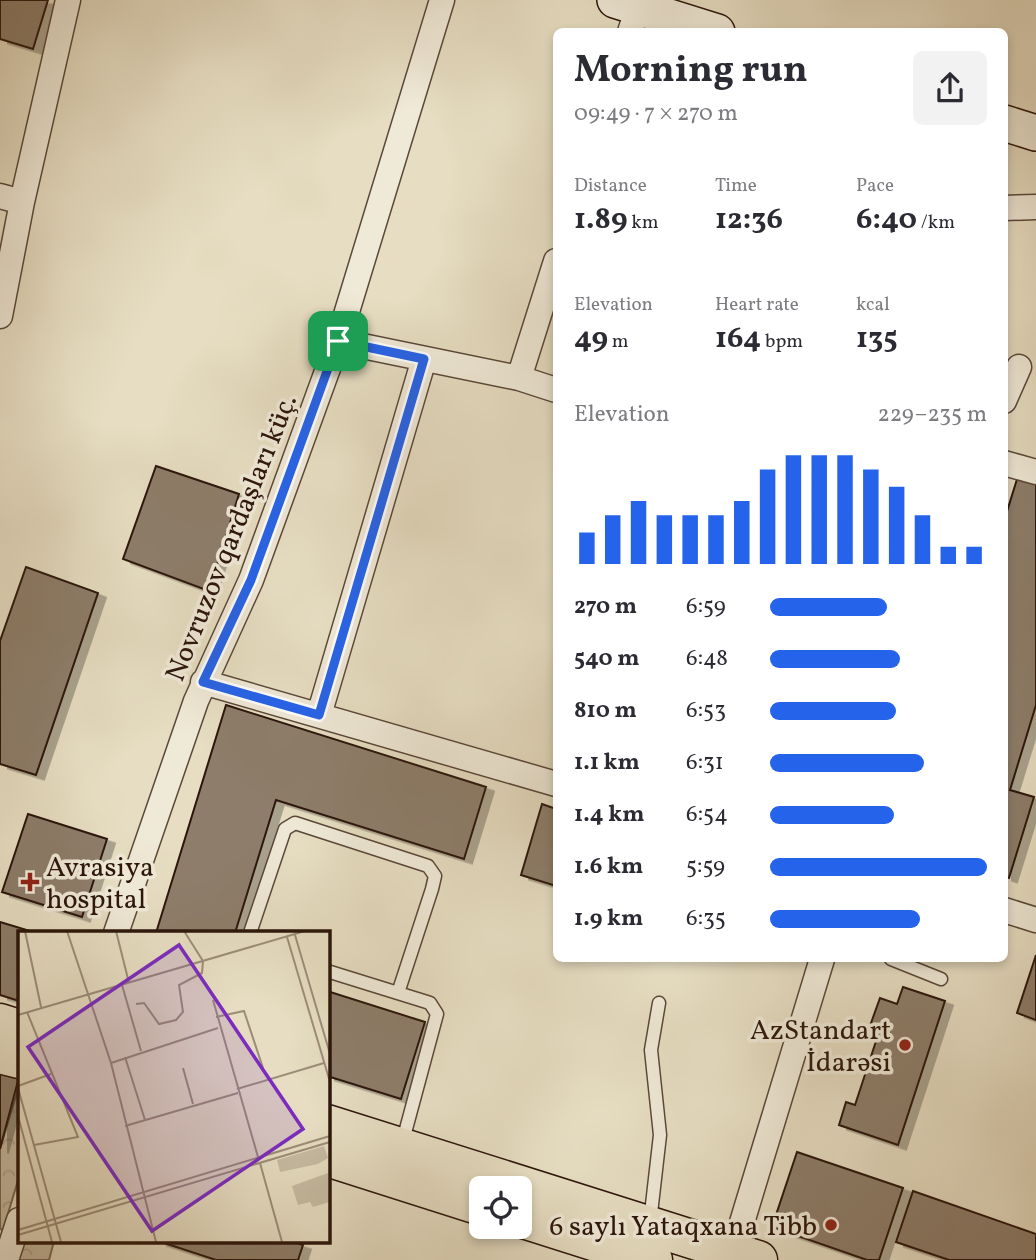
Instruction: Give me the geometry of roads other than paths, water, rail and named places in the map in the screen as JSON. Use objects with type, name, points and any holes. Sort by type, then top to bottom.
[{"type":"main road","points":[[627,13],[683,10],[712,28]]},
{"type":"main road","points":[[1008,124],[1036,133]]},
{"type":"main road","points":[[0,1023],[18,1029]]},
{"type":"main road","points":[[0,1054],[18,1059]]},
{"type":"main road","points":[[329,1125],[402,1146],[651,1243]]},
{"type":"main road","points":[[329,1158],[469,1202]]},
{"type":"main road","points":[[532,1220],[651,1243],[745,1256]]},
{"type":"street","points":[[0,316],[11,199],[68,0]]},
{"type":"street","name":"Novruzov qardaşları küç.","points":[[117,931],[203,682],[251,580],[338,341],[442,0]]},
{"type":"street","points":[[1008,208],[1036,207]]},
{"type":"street","points":[[519,378],[553,270]]},
{"type":"street","points":[[338,341],[519,378],[553,389]]},
{"type":"street","points":[[319,715],[424,359]]},
{"type":"street","points":[[1008,392],[1019,367]]},
{"type":"street","points":[[1008,464],[1036,472]]},
{"type":"street","points":[[203,682],[553,782]]},
{"type":"street","points":[[1008,911],[1036,920]]},
{"type":"street","points":[[745,1256],[821,962]]},
{"type":"street","points":[[4,1257],[18,1222]]},
{"type":"lane","points":[[251,931],[285,828],[295,823],[428,866],[435,876],[432,889],[398,993]]},
{"type":"lane","points":[[898,962],[941,979]]},
{"type":"lane","points":[[329,972],[430,1003],[437,1014],[402,1146]]},
{"type":"lane","points":[[651,1243],[660,1135],[651,1050],[659,1003]]},
{"type":"place","name":"Avrasiya hospital","points":[[30,882]]},
{"type":"place","name":"AzStandart İdarəsi","points":[[905,1045]]},
{"type":"place","name":"6 saylı Yataqxana Tibb","points":[[831,1225]]}]
